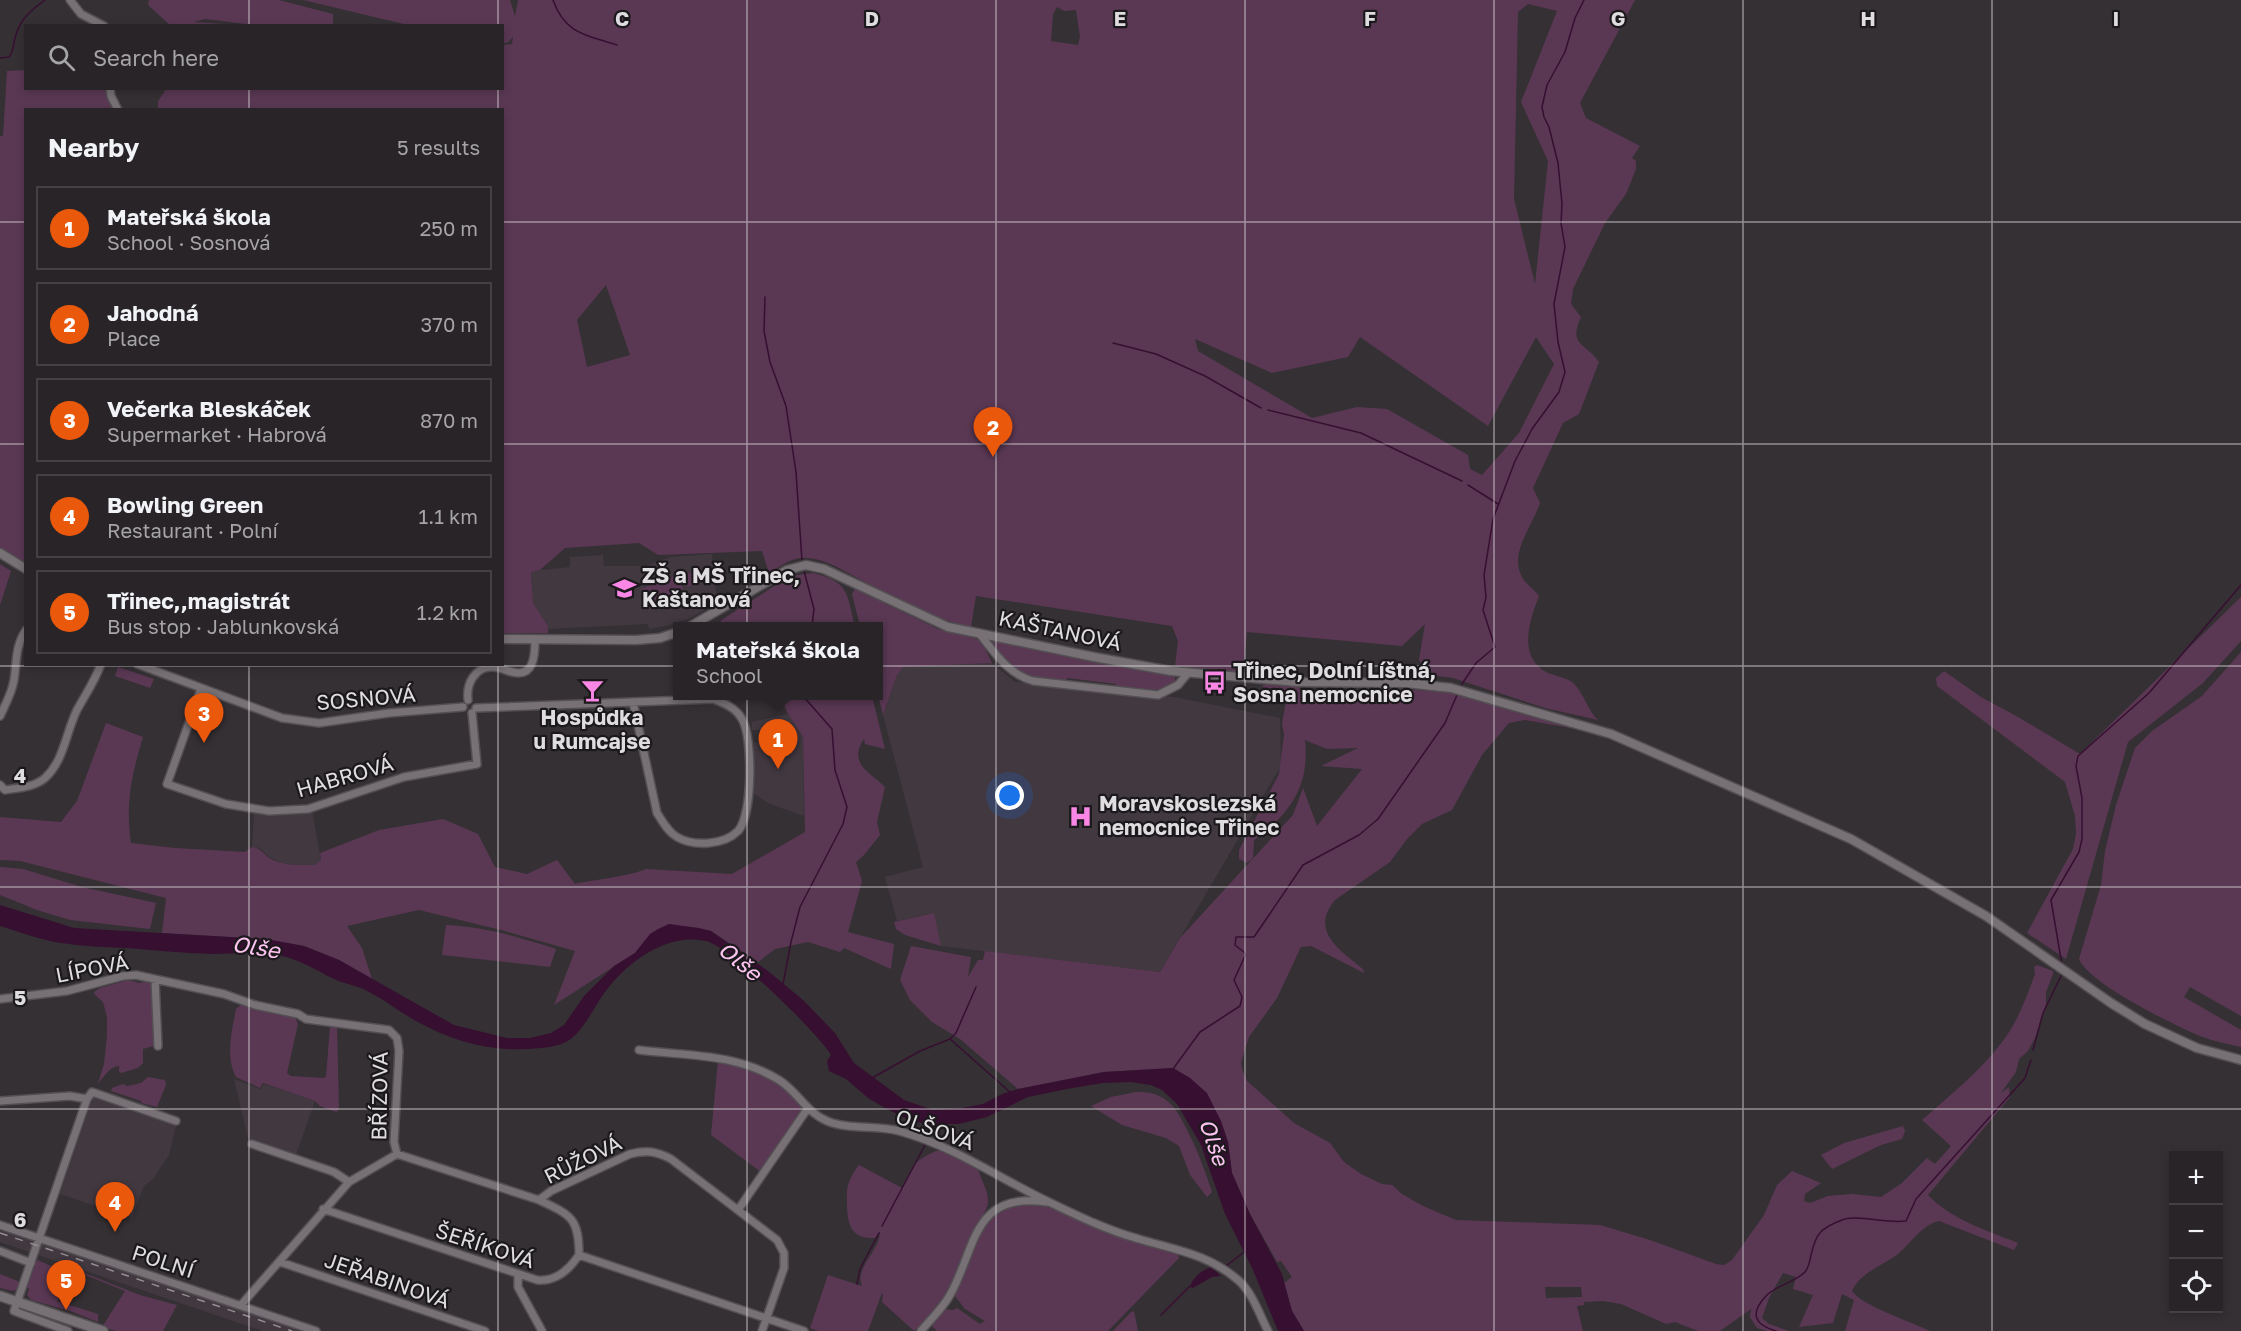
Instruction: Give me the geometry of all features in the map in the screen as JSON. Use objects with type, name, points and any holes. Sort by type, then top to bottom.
[{"type":"main road","points":[[0,1296],[100,1331]]},
{"type":"street","points":[[70,0],[81,14],[100,24]]},
{"type":"street","points":[[111,90],[117,108]]},
{"type":"street","points":[[0,553],[24,568]]},
{"type":"street","name":"KAŠTANOVÁ","points":[[699,622],[787,570],[806,565],[824,569],[948,627],[1144,667],[1188,673],[1327,683],[1406,683],[1451,688],[1611,734],[1851,840],[1986,916],[2145,1024],[2197,1048],[2241,1060]]},
{"type":"street","points":[[0,716],[14,682],[15,656],[24,633]]},
{"type":"street","points":[[979,633],[1009,670],[1021,678],[1033,681],[1158,695],[1178,685],[1188,673]]},
{"type":"street","points":[[504,639],[636,640],[660,638],[673,634]]},
{"type":"street","points":[[474,710],[468,700],[470,682],[482,670],[495,667],[518,673],[529,668],[534,659],[535,640]]},
{"type":"street","points":[[2,788],[36,783],[45,778],[55,766],[76,712],[95,680],[100,666]]},
{"type":"street","name":"SOSNOVÁ","points":[[142,666],[282,718],[319,723],[389,712],[463,707]]},
{"type":"street","name":"HABROVÁ","points":[[201,689],[167,784],[226,804],[269,811],[308,809],[404,777],[477,764],[474,710]]},
{"type":"street","points":[[468,700],[463,703],[467,712],[686,700]]},
{"type":"street","points":[[633,702],[657,813],[666,828],[676,837],[689,842],[708,843],[723,840],[738,831],[745,820],[750,799],[747,736],[742,719],[730,705],[716,700]]},
{"type":"street","name":"LÍPOVÁ","points":[[0,999],[67,991],[123,976],[136,975],[224,994],[255,1005],[298,1014],[306,1019],[389,1030],[397,1038]]},
{"type":"street","points":[[155,979],[158,1046]]},
{"type":"street","name":"BŘÍZOVÁ","points":[[397,1038],[399,1051],[394,1142],[397,1154]]},
{"type":"street","name":"OLŠOVÁ","points":[[639,1050],[728,1058],[754,1067],[780,1080],[808,1108],[827,1121],[898,1130],[926,1140],[962,1155],[1051,1203],[1138,1239],[1186,1251],[1210,1261],[1246,1289],[1268,1331]]},
{"type":"street","points":[[68,1331],[14,1311],[87,1099],[92,1092],[176,1121]]},
{"type":"street","points":[[0,1101],[69,1096],[87,1099]]},
{"type":"street","points":[[738,1210],[808,1108]]},
{"type":"street","points":[[252,1144],[334,1172],[349,1182]]},
{"type":"street","name":"RŮŽOVÁ","points":[[397,1154],[539,1200],[551,1191],[630,1154],[644,1150],[659,1153],[671,1159],[777,1240],[784,1253],[784,1268],[762,1331]]},
{"type":"street","points":[[241,1305],[349,1182],[397,1154]]},
{"type":"street","points":[[539,1200],[567,1213],[575,1226],[579,1255],[804,1331]]},
{"type":"street","name":"OLŠOVÁ","points":[[921,1331],[950,1296],[974,1238],[988,1215],[1010,1204],[1036,1201],[1051,1203]]},
{"type":"street","name":"ŠEŘÍKOVÁ","points":[[323,1209],[537,1280],[548,1280],[568,1270],[579,1255]]},
{"type":"street","name":"POLNÍ","points":[[0,1225],[316,1331]]},
{"type":"street","points":[[0,1251],[31,1263]]},
{"type":"street","name":"JEŘABINOVÁ","points":[[280,1262],[485,1331]]},
{"type":"street","points":[[518,1275],[518,1287],[542,1331]]},
{"type":"street","points":[[40,1331],[44,1323]]},
{"type":"shaded area","points":[[149,0],[279,0],[333,14],[333,24],[246,24],[205,19],[194,22],[225,24],[169,24],[148,4]]},
{"type":"shaded area","points":[[303,0],[510,0],[515,16],[518,0],[1635,0],[1580,103],[1586,118],[1640,146],[1632,158],[1636,161],[1636,169],[1626,194],[1605,223],[1573,289],[1571,304],[1581,317],[1577,326],[1577,339],[1599,362],[1579,414],[1563,423],[1533,488],[1540,503],[1520,547],[1518,557],[1522,578],[1539,596],[1532,615],[1528,637],[1531,657],[1546,672],[1572,682],[1598,720],[1545,708],[1453,678],[1430,675],[1419,660],[1425,624],[1402,646],[1247,632],[1243,672],[1175,666],[1178,641],[1172,626],[976,596],[971,627],[901,601],[821,561],[807,558],[797,559],[769,573],[762,551],[658,555],[639,543],[565,548],[540,570],[531,572],[533,603],[548,626],[548,633],[504,633],[504,108],[158,108],[158,101],[166,90],[504,90],[504,45],[512,44],[513,37],[504,43],[504,24],[404,24]],"holes":[[[1528,4],[1557,11],[1521,102],[1548,161],[1535,284],[1514,199],[1518,12]],[[1057,7],[1064,11],[1076,10],[1080,37],[1078,45],[1051,41],[1053,14]],[[606,285],[630,355],[587,367],[577,320]],[[1360,337],[1488,426],[1536,337],[1554,364],[1519,433],[1482,475],[1470,469],[1468,455],[1387,409],[1357,407],[1312,418],[1198,351],[1195,339],[1272,373],[1348,357]]]},
{"type":"shaded area","points":[[24,70],[24,90],[108,90],[116,108],[24,108],[24,561],[0,549],[0,136],[3,136],[7,71]]},
{"type":"shaded area","name":"ZŠ a MŠ Třinec, Kaštanová","points":[[712,554],[717,603],[688,619],[649,629],[648,624],[548,629],[533,603],[531,571],[570,567],[570,557],[603,555],[604,566],[645,566],[671,557]]},
{"type":"shaded area","points":[[0,564],[11,571],[0,605]]},
{"type":"shaded area","points":[[701,568],[705,579],[687,587],[682,576]]},
{"type":"shaded area","points":[[813,573],[834,580],[848,597],[854,622],[720,621],[790,576]]},
{"type":"shaded area","points":[[678,575],[685,595],[649,609],[641,589]]},
{"type":"shaded area","points":[[855,589],[938,629],[981,640],[992,663],[903,667],[897,675],[883,715],[879,700],[883,700],[883,622],[859,622],[852,594]]},
{"type":"shaded area","points":[[2241,597],[2241,641],[2203,683],[2128,742],[2066,959],[2027,933],[2073,849],[2076,834],[2075,816],[2065,782],[1937,686],[1936,678],[1944,671],[1981,697],[2080,754]]},
{"type":"shaded area","points":[[993,641],[1175,677],[1175,683],[1160,689],[1140,690],[1116,688],[1116,684],[1067,678],[1066,682],[1031,677],[1010,664],[992,644]]},
{"type":"shaded area","points":[[2241,652],[2241,1016],[2190,987],[2184,997],[2241,1030],[2241,1047],[2200,1036],[2134,1003],[2098,980],[2079,959],[2101,885],[2105,851],[2116,805],[2135,748],[2152,731],[2202,696]]},
{"type":"shaded area","name":"Moravskoslezská nemocnice Třinec","points":[[992,663],[1015,682],[1174,697],[1280,718],[1281,766],[1160,972],[941,946],[933,913],[897,921],[885,877],[923,867],[883,715],[897,675],[902,667]]},
{"type":"shaded area","points":[[118,667],[154,679],[150,688],[115,676]]},
{"type":"shaded area","points":[[1266,683],[1299,686],[1300,690],[1361,691],[1361,687],[1449,692],[1573,725],[1571,728],[1525,720],[1509,723],[1482,755],[1452,810],[1422,824],[1407,839],[1390,862],[1335,900],[1328,911],[1325,921],[1326,930],[1331,939],[1345,955],[1363,969],[1364,973],[1311,946],[1301,947],[1277,998],[1249,1037],[1241,1062],[1247,1081],[1294,1123],[1330,1143],[1344,1162],[1361,1174],[1382,1184],[1392,1185],[1402,1194],[1423,1206],[1456,1220],[1600,1225],[1724,1265],[1732,1260],[1764,1215],[1777,1185],[1792,1171],[1821,1183],[1805,1194],[1804,1201],[1810,1203],[1828,1196],[1852,1194],[1881,1197],[1902,1183],[1927,1158],[1935,1164],[1951,1146],[1922,1120],[1973,1074],[2007,1036],[2023,1004],[2035,974],[2034,967],[2037,965],[2053,971],[2053,974],[2046,992],[2046,1004],[2035,1038],[2028,1051],[2019,1059],[2016,1072],[2001,1093],[2009,1087],[2010,1097],[1928,1195],[1937,1204],[1959,1218],[2018,1243],[2014,1250],[1939,1221],[1922,1230],[1899,1253],[1856,1284],[1852,1291],[1857,1297],[1930,1331],[1845,1331],[1854,1300],[1842,1294],[1833,1323],[1799,1327],[1813,1295],[1793,1289],[1796,1277],[1783,1273],[1769,1298],[1762,1318],[1769,1324],[1789,1331],[1767,1331],[1757,1328],[1750,1317],[1751,1309],[1720,1331],[1698,1331],[1675,1322],[1666,1324],[1621,1304],[1603,1301],[1584,1302],[1584,1305],[1577,1306],[1583,1331],[1304,1331],[1292,1311],[1284,1283],[1292,1277],[1281,1261],[1277,1262],[1250,1214],[1232,1173],[1228,1142],[1221,1121],[1190,1078],[1173,1068],[1104,1072],[1018,1089],[960,1039],[932,1022],[910,1000],[900,980],[911,946],[971,957],[968,977],[978,960],[983,960],[985,951],[1160,972],[1180,938],[1293,815],[1303,788],[1317,826],[1362,769],[1321,766],[1358,748],[1327,749],[1305,740],[1304,771],[1295,798],[1278,820],[1254,840],[1253,858],[1247,863],[1239,859],[1239,850],[1279,774],[1284,735],[1282,723],[1288,691],[1262,687]],"holes":[[[1545,1287],[1581,1287],[1582,1297],[1546,1298]]]},
{"type":"shaded area","points":[[782,700],[873,700],[885,749],[865,744],[864,739],[858,754],[862,766],[885,787],[877,822],[880,835],[856,862],[862,881],[848,932],[894,944],[891,969],[844,948],[840,952],[808,942],[775,949],[758,962],[711,931],[669,924],[643,943],[635,953],[554,1005],[575,951],[501,930],[419,910],[347,926],[362,948],[372,979],[339,960],[304,946],[264,939],[162,933],[166,898],[20,861],[0,860],[0,817],[61,822],[77,801],[106,723],[143,737],[129,802],[131,843],[245,852],[252,847],[279,862],[315,865],[321,860],[320,853],[379,830],[443,819],[478,834],[495,867],[527,874],[557,860],[575,884],[646,869],[732,874],[805,832],[803,737]]},
{"type":"shaded area","points":[[788,714],[803,737],[804,816],[770,804],[754,794],[752,743],[760,743],[760,730],[752,730],[752,722]]},
{"type":"shaded area","points":[[312,811],[321,860],[318,865],[282,863],[269,857],[260,848],[252,847],[254,813],[282,815]]},
{"type":"shaded area","points":[[0,867],[23,869],[82,887],[156,903],[150,929],[70,920],[0,895]]},
{"type":"shaded area","points":[[934,913],[941,946],[905,935],[896,929],[894,922]]},
{"type":"shaded area","points":[[446,925],[502,933],[556,949],[550,967],[442,955]]},
{"type":"shaded area","points":[[128,980],[139,983],[155,980],[157,1045],[143,1049],[143,1063],[138,1068],[121,1073],[119,1066],[115,1067],[109,1070],[98,1083],[104,1064],[107,1017],[103,1002],[94,992]]},
{"type":"shaded area","points":[[241,1005],[294,1015],[298,1024],[287,1073],[291,1076],[326,1077],[330,1026],[337,1027],[339,1110],[336,1112],[320,1106],[315,1101],[263,1083],[260,1088],[236,1077],[231,1061],[230,1043],[236,1009]]},
{"type":"shaded area","points":[[718,1060],[730,1061],[779,1081],[802,1104],[800,1114],[761,1172],[711,1135]]},
{"type":"shaded area","points":[[148,1077],[165,1080],[166,1085],[157,1107],[111,1091],[112,1088],[123,1084],[127,1086],[141,1083]]},
{"type":"shaded area","points":[[234,1079],[261,1089],[264,1084],[315,1101],[296,1155],[248,1138]]},
{"type":"shaded area","points":[[1136,1092],[1157,1095],[1165,1099],[1178,1112],[1195,1146],[1212,1192],[1207,1197],[1190,1175],[1179,1146],[1166,1138],[1122,1125],[1091,1106],[1111,1097]]},
{"type":"shaded area","points":[[93,1098],[176,1126],[169,1155],[153,1179],[144,1186],[132,1218],[60,1194]]},
{"type":"shaded area","points":[[1903,1126],[1905,1131],[1902,1139],[1881,1145],[1832,1169],[1821,1155],[1844,1143]]},
{"type":"shaded area","points":[[936,1151],[944,1151],[978,1167],[988,1203],[950,1286],[935,1311],[914,1331],[882,1302],[882,1293],[868,1331],[818,1331],[810,1328],[828,1275],[862,1286],[861,1273],[879,1239],[880,1232],[875,1238],[867,1238],[856,1234],[850,1225],[847,1191],[856,1169],[859,1165],[902,1188],[915,1165],[922,1158]]},
{"type":"shaded area","points":[[1025,1205],[1048,1207],[1129,1241],[1177,1253],[1179,1258],[1108,1331],[937,1331],[932,1326],[945,1309],[957,1308],[980,1324],[985,1321],[965,1309],[954,1295],[982,1228],[1000,1212]]},
{"type":"shaded area","points":[[0,1227],[308,1331],[263,1331],[0,1242]]},
{"type":"shaded area","points":[[37,1260],[64,1271],[79,1271],[140,1295],[177,1305],[163,1331],[116,1331],[102,1327],[125,1291],[83,1274],[74,1278],[71,1276],[62,1286],[65,1290],[57,1301],[98,1314],[98,1322],[31,1300],[27,1295],[29,1289],[27,1287]]},
{"type":"shaded area","points":[[0,1274],[20,1282],[17,1289],[13,1291],[0,1288]]},
{"type":"shaded area","points":[[1134,1311],[1138,1331],[1113,1331],[1131,1312]]},
{"type":"water","name":"Olše","points":[[0,905],[74,928],[266,939],[304,946],[339,960],[454,1025],[507,1038],[530,1038],[551,1033],[564,1025],[584,996],[614,966],[635,953],[650,934],[658,929],[669,924],[699,928],[711,931],[768,971],[803,1000],[835,1033],[854,1063],[904,1100],[933,1110],[983,1104],[1018,1089],[1104,1072],[1173,1068],[1190,1078],[1207,1093],[1221,1121],[1228,1142],[1232,1173],[1250,1214],[1282,1274],[1292,1311],[1304,1331],[1278,1331],[1253,1270],[1225,1214],[1201,1145],[1177,1104],[1162,1090],[1151,1085],[1131,1082],[1103,1083],[1067,1089],[1028,1097],[987,1117],[934,1127],[903,1117],[885,1108],[868,1098],[846,1079],[829,1071],[827,1061],[831,1055],[809,1029],[752,973],[717,946],[706,941],[691,939],[677,941],[663,945],[636,960],[605,992],[582,1028],[565,1042],[545,1048],[506,1049],[475,1044],[445,1035],[414,1020],[365,990],[338,981],[289,958],[273,954],[190,953],[50,941],[0,926]]},
{"type":"water","points":[[1211,1267],[1221,1276],[1212,1277],[1193,1288],[1190,1287],[1198,1275]]},
{"type":"waterway","points":[[0,58],[9,57],[17,31],[23,21],[45,0]]},
{"type":"waterway","points":[[553,0],[570,27],[578,32],[617,45]]},
{"type":"waterway","points":[[1460,687],[1476,663],[1495,647],[1483,610],[1486,597],[1484,575],[1493,519],[1515,461],[1532,429],[1559,392],[1565,372],[1558,342],[1554,304],[1565,247],[1561,223],[1562,204],[1558,163],[1542,107],[1547,85],[1565,52],[1575,18],[1584,0]]},
{"type":"waterway","points":[[765,297],[764,331],[770,362],[786,406],[796,472],[802,561]]},
{"type":"waterway","points":[[1113,343],[1156,354],[1205,376],[1261,408]]},
{"type":"waterway","points":[[1268,410],[1361,433],[1462,481]]},
{"type":"waterway","points":[[1468,485],[1498,504]]},
{"type":"waterway","points":[[804,571],[814,609],[812,622]]},
{"type":"waterway","points":[[2062,965],[2051,900],[2079,852],[2082,839],[2082,798],[2076,766],[2078,756],[2149,693],[2241,585]]},
{"type":"waterway","points":[[1173,1069],[1200,1032],[1240,1006],[1242,997],[1234,980],[1245,953],[1235,945],[1236,937],[1254,937],[1303,865],[1359,835],[1378,819],[1445,723],[1457,695]]},
{"type":"waterway","points":[[783,984],[800,907],[843,824],[847,807],[835,770],[832,729],[807,700]]},
{"type":"waterway","points":[[2033,1050],[2043,1013],[2062,974]]},
{"type":"waterway","points":[[950,1039],[956,1033],[976,987]]},
{"type":"waterway","points":[[872,1078],[920,1051],[950,1039],[1011,1093]]},
{"type":"waterway","points":[[1776,1331],[1759,1322],[1757,1308],[1770,1292],[1805,1272],[1820,1232],[1848,1218],[1906,1221],[1916,1199],[2025,1078],[2031,1060]]},
{"type":"waterway","points":[[928,1136],[929,1125]]},
{"type":"waterway","points":[[882,1226],[926,1143]]},
{"type":"waterway","points":[[857,1284],[860,1269],[879,1233]]},
{"type":"waterway","points":[[1226,1266],[1244,1252]]},
{"type":"waterway","points":[[1161,1315],[1190,1286]]},
{"type":"railway","points":[[0,1233],[292,1331]]},
{"type":"place","name":"Jahodná","points":[[993,457]]},
{"type":"place","name":"ZŠ a MŠ Třinec, Kaštanová","points":[[624,588]]},
{"type":"place","name":"Třinec, Dolní Líštná, Sosna nemocnice","points":[[1215,683]]},
{"type":"place","name":"Hospůdka u Rumcajse","points":[[592,690]]},
{"type":"place","name":"Večerka Bleskáček","points":[[204,743]]},
{"type":"place","name":"Mateřská škola","points":[[778,769]]},
{"type":"place","name":"Moravskoslezská nemocnice Třinec","points":[[1081,816]]},
{"type":"place","name":"Bowling Green","points":[[115,1232]]},
{"type":"place","name":"Třinec,,magistrát","points":[[66,1310]]}]
